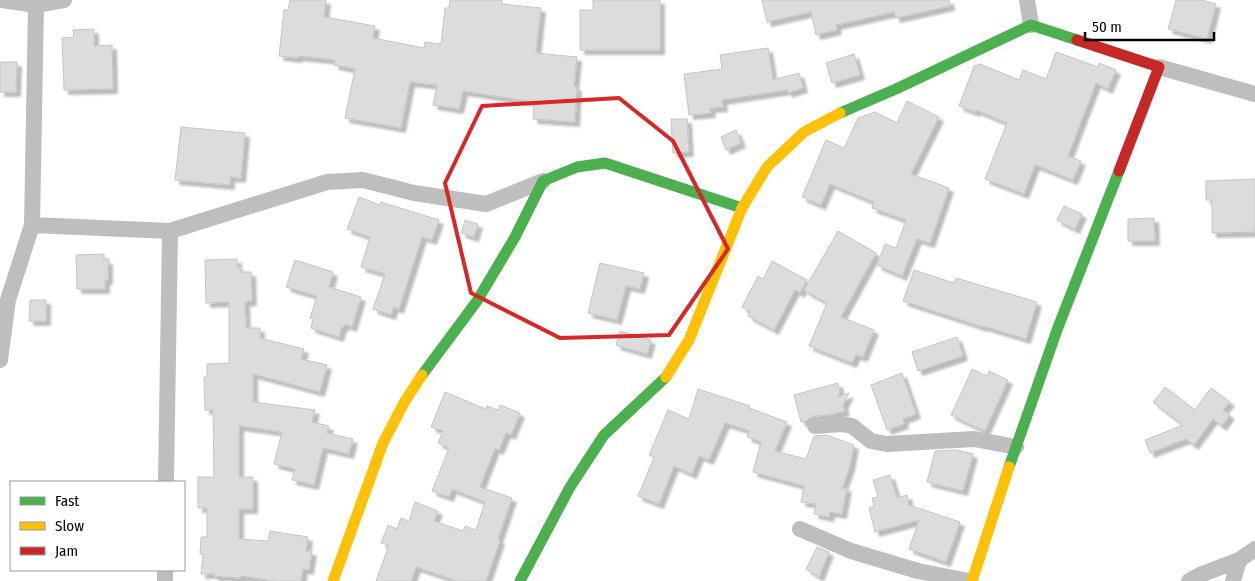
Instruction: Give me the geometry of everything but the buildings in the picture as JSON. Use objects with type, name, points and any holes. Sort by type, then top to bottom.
[{"type":"street","points":[[2,0],[36,4],[64,0]]},
{"type":"street","points":[[1027,0],[1031,25]]},
{"type":"street","points":[[0,360],[8,300],[32,226],[36,4]]},
{"type":"street","points":[[520,581],[570,487],[604,435],[666,379],[689,340],[742,208],[767,167],[804,132],[846,109],[896,89],[1031,25],[1159,67],[1255,94]]},
{"type":"street","points":[[800,529],[851,551],[918,571],[971,581],[1057,330],[1159,67]]},
{"type":"street","points":[[32,226],[170,230],[327,182],[363,180],[414,193],[486,204],[577,167],[604,163],[742,208]]},
{"type":"street","points":[[333,581],[383,443],[405,401],[426,369],[477,301],[515,238],[543,181]]},
{"type":"street","points":[[166,481],[170,230]]},
{"type":"street","points":[[816,426],[840,424],[852,426],[870,442],[887,444],[974,439],[1016,447]]},
{"type":"street","points":[[1189,581],[1239,560],[1255,549]]},
{"type":"street","points":[[1233,581],[1239,560]]},
{"type":"highlighted area","points":[[619,98],[673,141],[728,249],[669,335],[560,338],[471,293],[445,183],[482,106]]},
{"type":"traffic: fast","points":[[840,113],[896,89],[1031,25],[1077,40]]},
{"type":"traffic: fast","points":[[422,375],[477,301],[515,237],[543,181],[577,167],[605,163],[742,208]]},
{"type":"traffic: fast","points":[[1009,467],[1057,330],[1119,171]]},
{"type":"traffic: fast","points":[[520,581],[570,487],[604,435],[666,377]]},
{"type":"traffic: slow","points":[[666,377],[689,340],[742,208],[767,167],[804,132],[840,113]]},
{"type":"traffic: slow","points":[[333,581],[383,443],[405,401],[422,375]]},
{"type":"traffic: slow","points":[[972,581],[1009,467]]},
{"type":"traffic: jam","points":[[1077,40],[1159,67],[1119,171]]}]
